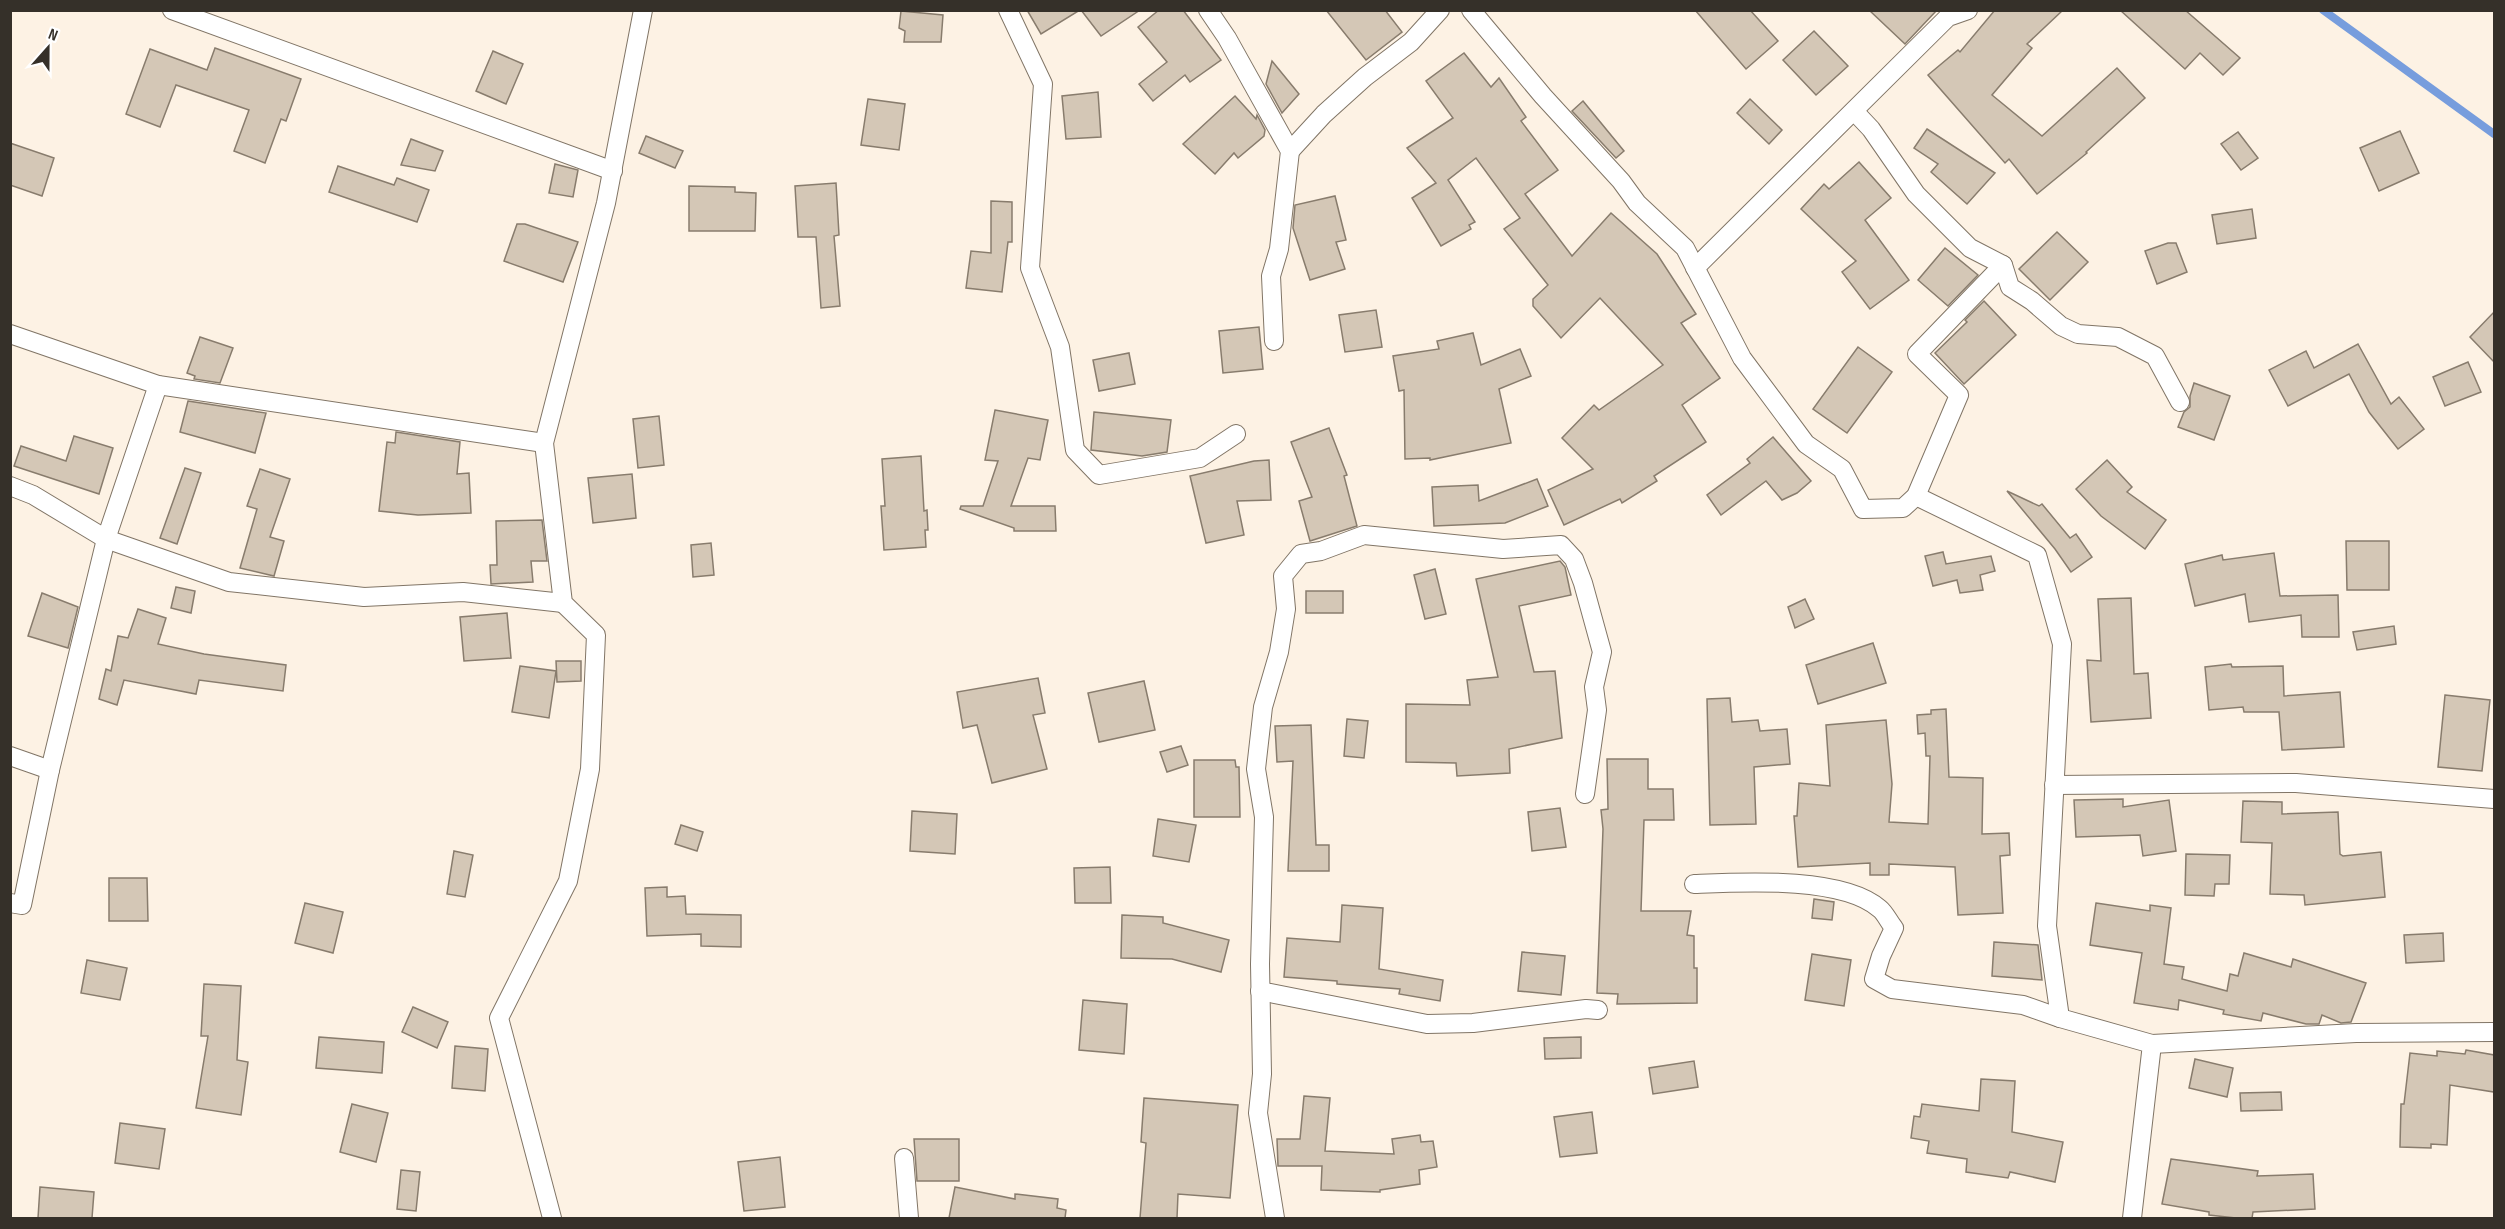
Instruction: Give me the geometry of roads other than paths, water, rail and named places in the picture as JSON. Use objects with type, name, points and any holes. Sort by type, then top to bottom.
[{"type":"street","points":[[172,10],[613,171]]},
{"type":"street","points":[[563,603],[544,442],[613,171],[644,10]]},
{"type":"street","points":[[1008,10],[1043,84],[1030,268],[1060,346],[1075,450],[1100,475],[1200,458],[1236,434]]},
{"type":"street","points":[[1208,10],[1227,38],[1290,151],[1279,249],[1271,276],[1274,341]]},
{"type":"street","points":[[1290,151],[1324,114],[1365,76],[1411,42],[1440,10]]},
{"type":"street","points":[[1471,10],[1543,96],[1621,181],[1637,203],[1685,248],[1742,358],[1806,444],[1842,469],[1863,509],[1903,508],[1916,496],[1959,395],[1917,354],[2002,265]]},
{"type":"street","points":[[1695,268],[1948,17],[1968,10]]},
{"type":"street","points":[[1854,111],[1871,129],[1916,194],[1970,248],[2002,265],[2010,287],[2032,301],[2061,326],[2078,334],[2118,337],[2155,356],[2180,402]]},
{"type":"street","points":[[10,334],[158,385],[544,442]]},
{"type":"street","points":[[10,903],[22,905],[50,770],[106,539],[158,385]]},
{"type":"street","points":[[10,486],[33,495],[106,539],[229,582],[364,597],[463,592],[563,603],[596,635],[590,769],[568,881],[499,1018],[552,1218]]},
{"type":"street","points":[[1916,496],[2037,555],[2062,644],[2047,926],[2060,1018]]},
{"type":"street","points":[[1275,1218],[1258,1113],[1262,1074],[1260,991],[1264,817],[1256,769],[1263,707],[1279,652],[1286,609],[1283,576],[1301,554],[1322,552],[1364,535],[1503,549],[1562,546],[1574,559],[1583,582],[1602,652],[1594,687],[1597,710],[1585,794]]},
{"type":"street","points":[[10,756],[50,770]]},
{"type":"street","points":[[2054,785],[2296,783],[2494,799]]},
{"type":"street","points":[[1694,884],[1803,884],[1853,894],[1880,909],[1893,928],[1874,979],[1892,989],[2023,1005],[2152,1044],[2356,1033],[2494,1032]]},
{"type":"street","points":[[1260,991],[1427,1024],[1473,1023],[1586,1009],[1598,1010]]},
{"type":"street","points":[[2132,1218],[2152,1044]]},
{"type":"street","points":[[904,1158],[904,1184],[910,1218]]},
{"type":"waterway","points":[[2323,10],[2494,134]]}]
